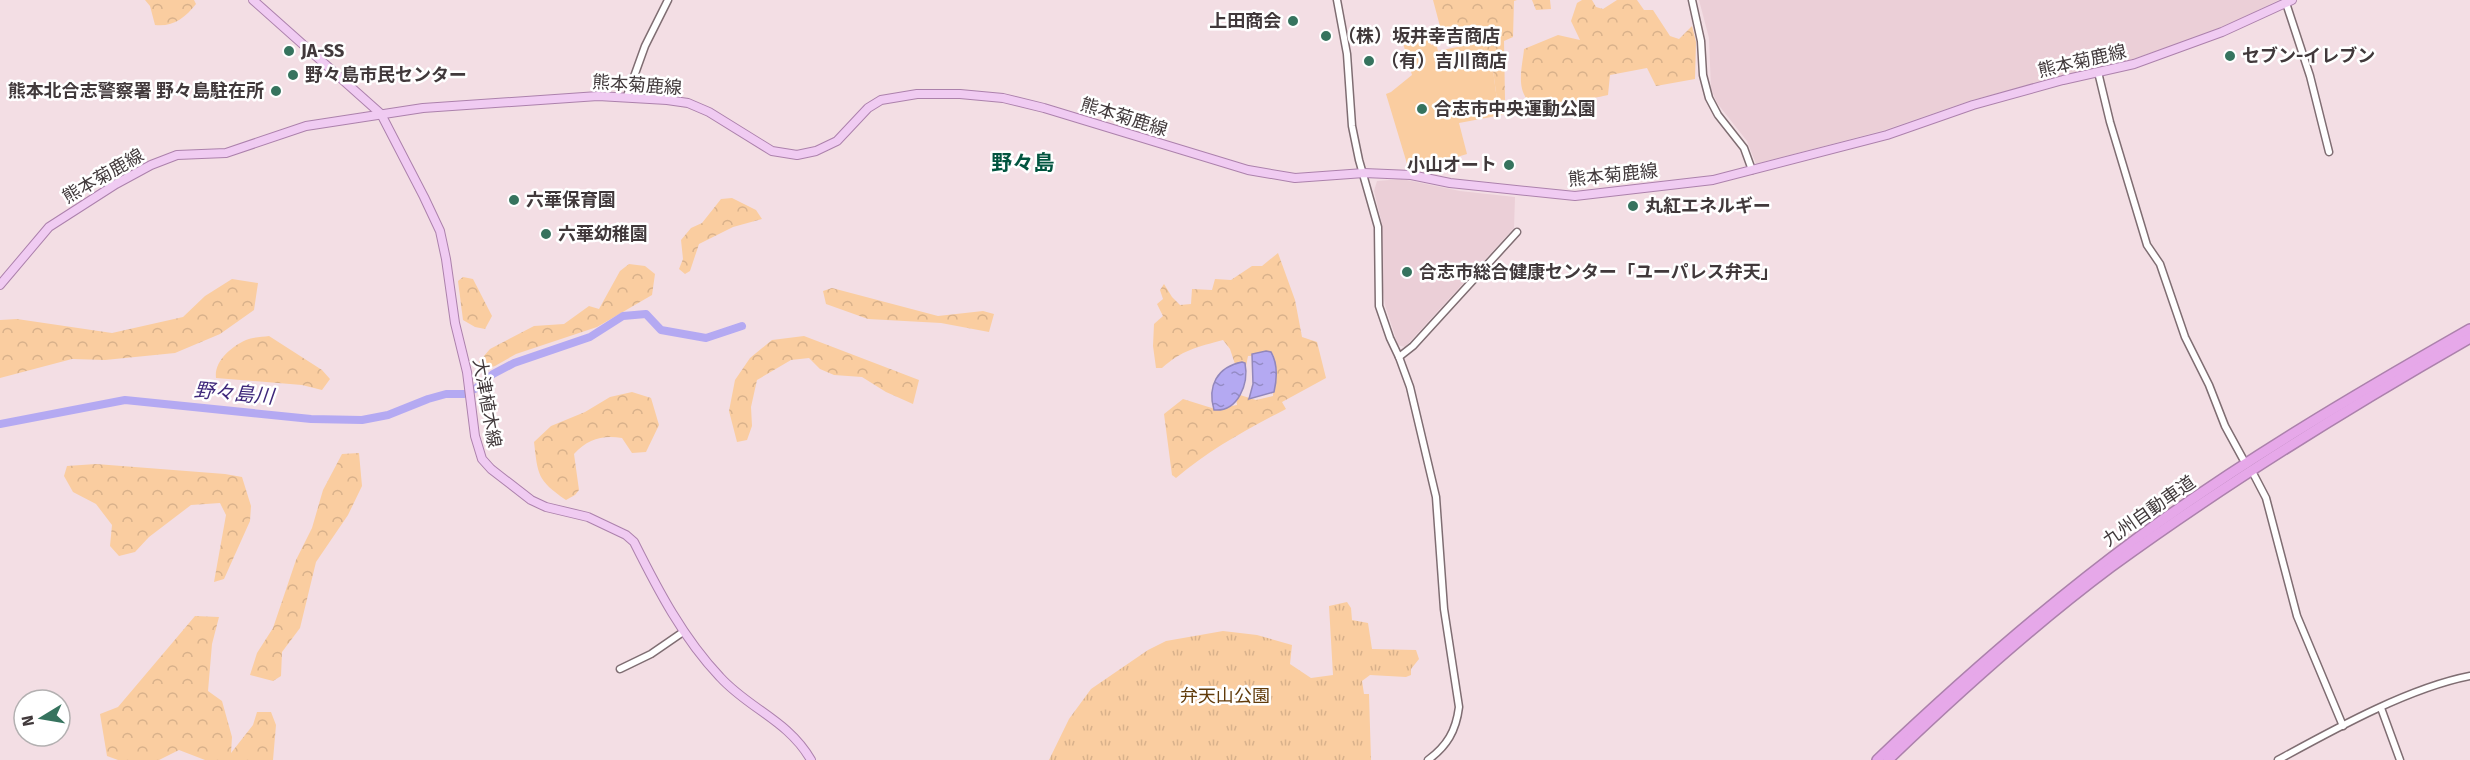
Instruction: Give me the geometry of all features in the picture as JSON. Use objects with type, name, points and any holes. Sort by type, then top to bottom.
[{"type":"highway","name":"九州自動車道","points":[[1877,760],[2030,622],[2137,538],[2282,440],[2470,329]]},
{"type":"highway","name":"九州自動車道","points":[[1888,760],[1987,669],[2111,568],[2284,448],[2470,338]]},
{"type":"main road","name":"大津植木線","points":[[253,0],[381,114],[440,231],[455,324],[467,372],[475,436],[482,459],[491,469],[531,500],[546,507],[588,517],[626,535],[634,542],[683,632],[721,679],[784,726],[811,760]]},
{"type":"main road","name":"熊本菊鹿線","points":[[0,285],[50,227],[106,190],[151,165],[177,155],[226,153],[306,126],[423,108],[627,96],[668,100],[698,106],[762,146],[781,153],[805,154],[829,146],[844,135],[868,108],[881,100],[917,94],[960,94],[1003,98],[1044,108],[1248,170],[1278,176],[1295,178],[1364,173],[1411,175],[1450,183],[1575,196],[1713,180],[1887,135],[1973,105],[2063,80],[2134,64],[2176,50],[2289,2]]},
{"type":"street","points":[[627,96],[645,46],[668,0]]},
{"type":"street","points":[[1337,0],[1347,54],[1352,126],[1378,227],[1379,306],[1389,338],[1400,357],[1412,397],[1436,497],[1444,609],[1459,707],[1458,720],[1449,742],[1428,760]]},
{"type":"street","points":[[1692,0],[1701,41],[1702,75],[1709,98],[1718,115],[1744,148],[1752,170]]},
{"type":"street","points":[[2289,2],[2329,152]]},
{"type":"street","points":[[2098,72],[2110,122],[2147,244],[2160,264],[2194,358],[2243,459]]},
{"type":"street","points":[[1400,357],[1413,346],[1517,232]]},
{"type":"street","points":[[2254,475],[2266,498],[2297,616],[2343,726]]},
{"type":"street","points":[[620,669],[651,654],[683,632]]},
{"type":"street","points":[[2278,760],[2381,708],[2444,683],[2470,676]]},
{"type":"street","points":[[2381,708],[2400,760]]},
{"type":"shaded area","points":[[1699,0],[2279,0],[2217,30],[2133,59],[1972,100],[1885,130],[1756,164],[1747,141],[1717,103],[1711,89],[1709,38]]},
{"type":"shaded area","points":[[1402,179],[1460,191],[1515,197],[1514,228],[1405,347],[1398,345],[1385,305],[1382,285],[1382,224],[1374,191],[1377,181]]},
{"type":"green space","points":[[145,0],[194,0],[196,4],[173,23],[155,25],[150,6]]},
{"type":"green space","points":[[1433,0],[1517,0],[1514,1],[1513,37],[1504,41],[1505,99],[1497,100],[1492,63],[1472,26],[1441,30]]},
{"type":"green space","points":[[1532,0],[1550,0],[1551,9],[1536,10]]},
{"type":"green space","points":[[1582,0],[1592,0],[1596,7],[1603,9],[1617,0],[1637,0],[1644,10],[1653,10],[1670,36],[1679,39],[1692,26],[1696,42],[1695,79],[1656,86],[1647,68],[1610,75],[1608,95],[1554,104],[1533,103],[1527,99],[1521,81],[1524,49],[1558,35],[1580,40],[1571,21],[1577,3]]},
{"type":"green space","points":[[1472,26],[1492,63],[1497,100],[1505,99],[1507,114],[1459,123],[1467,154],[1414,170],[1408,167],[1386,94],[1412,75],[1403,43],[1429,37],[1431,45],[1436,44],[1438,51],[1471,44],[1468,27]]},
{"type":"green space","points":[[732,198],[756,210],[762,219],[733,227],[699,244],[690,271],[685,274],[679,269],[683,259],[681,240],[691,228],[702,223],[721,199]]},
{"type":"green space","points":[[1278,253],[1295,300],[1302,337],[1317,342],[1326,378],[1282,402],[1286,409],[1229,440],[1176,478],[1172,475],[1164,414],[1183,399],[1215,409],[1237,405],[1236,397],[1240,395],[1256,400],[1273,396],[1274,355],[1248,356],[1246,366],[1236,367],[1230,349],[1223,340],[1190,350],[1162,368],[1156,368],[1153,346],[1154,324],[1163,316],[1157,304],[1163,299],[1160,290],[1164,284],[1180,305],[1191,304],[1192,289],[1212,290],[1215,279],[1231,280],[1252,266],[1262,266]]},
{"type":"green space","points":[[629,264],[645,266],[655,274],[652,295],[597,327],[516,354],[495,366],[479,371],[477,364],[490,349],[534,326],[564,324],[589,306],[599,309],[620,271]]},
{"type":"green space","points":[[463,277],[473,279],[492,316],[485,329],[475,327],[463,320],[458,281]]},
{"type":"green space","points":[[232,279],[258,283],[254,310],[220,334],[175,353],[105,360],[72,359],[0,378],[0,320],[17,319],[112,333],[183,317],[205,296]]},
{"type":"green space","points":[[832,288],[938,316],[983,311],[994,314],[989,332],[941,323],[868,319],[826,304],[823,291]]},
{"type":"green space","points":[[269,336],[322,370],[330,379],[322,390],[302,385],[216,378],[218,366],[229,351],[248,339]]},
{"type":"green space","points":[[804,336],[919,380],[913,404],[886,392],[862,377],[834,375],[820,369],[809,358],[791,360],[757,380],[751,407],[752,426],[747,440],[737,442],[729,411],[735,380],[750,358],[772,340]]},
{"type":"green space","points":[[632,392],[651,398],[659,425],[646,452],[632,453],[622,438],[602,438],[585,445],[574,454],[579,490],[566,500],[544,482],[538,470],[534,442],[551,426],[585,412],[610,397]]},
{"type":"green space","points":[[359,453],[362,486],[348,515],[316,562],[300,628],[282,652],[281,676],[273,681],[250,675],[257,653],[273,628],[296,560],[312,528],[323,490],[342,454]]},
{"type":"green space","points":[[96,464],[242,477],[251,506],[250,521],[224,579],[214,582],[226,515],[220,503],[191,505],[149,537],[135,552],[119,556],[110,546],[112,525],[96,504],[73,492],[64,476],[67,466]]},
{"type":"green space","name":"弁天山公園","points":[[1347,602],[1351,608],[1352,620],[1368,623],[1372,649],[1416,650],[1419,659],[1411,669],[1411,675],[1406,677],[1370,675],[1362,681],[1364,694],[1369,694],[1371,760],[1049,760],[1069,719],[1091,689],[1148,650],[1166,641],[1223,631],[1257,635],[1292,645],[1290,664],[1311,678],[1333,675],[1329,606]]},
{"type":"green space","points":[[195,616],[219,617],[212,644],[208,691],[222,701],[232,737],[231,753],[253,725],[257,712],[271,712],[276,725],[273,760],[205,760],[179,750],[159,760],[118,760],[107,756],[100,714],[118,707]]},
{"type":"water","points":[[1271,352],[1275,361],[1274,392],[1249,399],[1253,384],[1252,354]]},
{"type":"water","points":[[1245,363],[1246,371],[1240,395],[1230,406],[1214,410],[1212,393],[1216,379],[1226,368]]},
{"type":"waterway","name":"野々島川","points":[[475,389],[493,374],[514,363],[590,337],[623,316],[646,314],[661,330],[706,338],[742,326]]},
{"type":"waterway","name":"野々島川","points":[[0,424],[125,400],[311,419],[362,420],[388,415],[446,394],[464,394]]},
{"type":"place","name":"上田商会","points":[[1293,21]]},
{"type":"place","name":"（株）坂井幸吉商店","points":[[1326,36]]},
{"type":"place","name":"JA-SS","points":[[289,51]]},
{"type":"place","name":"セブン-イレブン","points":[[2230,56]]},
{"type":"place","name":"（有）吉川商店","points":[[1369,61]]},
{"type":"place","name":"野々島市民センター","points":[[293,75]]},
{"type":"place","name":"熊本北合志警察署 野々島駐在所","points":[[276,91]]},
{"type":"place","name":"合志市中央運動公園","points":[[1422,109]]},
{"type":"place","name":"小山オート","points":[[1509,165]]},
{"type":"place","name":"六華保育園","points":[[514,200]]},
{"type":"place","name":"丸紅エネルギー","points":[[1633,206]]},
{"type":"place","name":"六華幼稚園","points":[[546,234]]},
{"type":"place","name":"合志市総合健康センター「ユーパレス弁天」","points":[[1407,272]]},
{"type":"district","name":"野々島","points":[[1023,163]]}]
